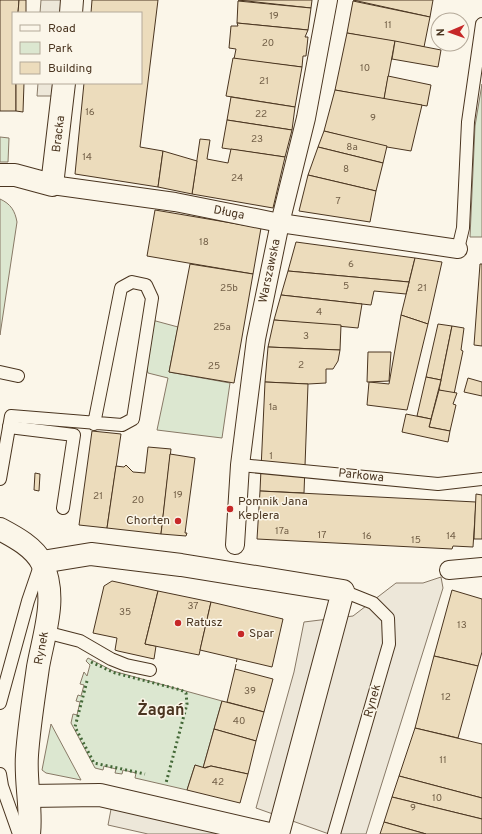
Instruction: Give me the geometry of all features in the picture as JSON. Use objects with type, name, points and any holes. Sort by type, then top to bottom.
[{"type":"street","points":[[71,12],[72,0]]},
{"type":"street","name":"Warszawska","points":[[235,545],[240,465],[256,339],[280,223],[306,118],[328,0]]},
{"type":"street","name":"Bracka","points":[[52,185],[64,84]]},
{"type":"street","name":"Długa","points":[[0,175],[15,175],[52,185],[175,202],[280,223],[458,249]]},
{"type":"street","points":[[0,529],[24,543],[42,562]]},
{"type":"street","name":"Rynek","points":[[29,834],[30,822],[27,756],[36,679],[50,597],[42,562],[91,554],[181,565],[343,591]]},
{"type":"street","points":[[449,570],[482,567]]},
{"type":"street","points":[[278,834],[343,591]]},
{"type":"street","points":[[29,796],[100,795],[269,834]]},
{"type":"lane","points":[[458,249],[463,228],[468,122],[482,24]]},
{"type":"lane","points":[[10,422],[122,425],[133,419],[152,298],[146,285],[132,282],[121,288],[94,424]]},
{"type":"lane","points":[[0,372],[18,376]]},
{"type":"lane","points":[[0,479],[10,422]]},
{"type":"lane","points":[[10,422],[74,434],[63,508]]},
{"type":"lane","name":"Parkowa","points":[[240,465],[438,484],[482,479]]},
{"type":"lane","points":[[0,703],[28,601],[42,562]]},
{"type":"lane","name":"Rynek","points":[[334,834],[389,644],[388,618],[373,603],[343,591]]},
{"type":"lane","points":[[45,632],[80,641],[111,659],[150,670]]},
{"type":"lane","points":[[0,774],[2,786],[19,834]]},
{"type":"green space","points":[[482,84],[482,237],[470,237],[475,126]]},
{"type":"green space","points":[[0,137],[9,138],[8,162],[0,162]]},
{"type":"green space","points":[[0,199],[12,208],[17,222],[0,335]]},
{"type":"green space","points":[[152,320],[178,327],[169,372],[230,383],[222,438],[157,430],[168,378],[148,373],[145,363]]},
{"type":"green space","points":[[88,658],[113,671],[222,701],[203,768],[195,765],[187,790],[135,778],[136,773],[123,770],[122,774],[115,773],[116,769],[104,766],[103,770],[95,768],[71,723],[73,714],[77,715],[80,702],[76,701],[78,695],[81,696],[84,685],[80,684],[84,672],[87,676],[90,665],[86,661]]},
{"type":"green space","points":[[51,724],[81,780],[46,773],[42,770]]},
{"type":"shaded area","points":[[41,0],[61,0],[60,12],[40,12]]},
{"type":"shaded area","points":[[38,84],[54,84],[52,96],[37,96]]},
{"type":"shaded area","points":[[441,577],[443,588],[366,834],[329,834],[256,808],[294,672],[304,622],[353,616],[396,583],[423,583]]},
{"type":"shaded area","points":[[112,804],[227,834],[148,834],[108,825]]},
{"type":"building","points":[[0,0],[19,0],[18,12],[12,12],[12,84],[16,84],[16,111],[0,111]]},
{"type":"building","points":[[19,0],[26,0],[26,12],[18,12]]},
{"type":"building","points":[[92,0],[158,0],[140,147],[163,151],[158,187],[75,174],[84,84],[142,84],[142,12],[91,12]]},
{"type":"building","points":[[238,0],[312,0],[311,8]]},
{"type":"building","points":[[353,0],[433,0],[430,17]]},
{"type":"building","points":[[238,1],[311,8],[308,30],[237,23]]},
{"type":"building","points":[[353,1],[430,17],[424,47],[347,33]]},
{"type":"building","points":[[237,23],[308,30],[305,37],[308,37],[306,56],[303,56],[302,67],[234,59],[236,49],[229,48],[231,26],[238,26]]},
{"type":"building","points":[[347,33],[395,41],[384,99],[335,90]]},
{"type":"building","points":[[395,41],[430,48],[430,52],[441,52],[438,67],[392,59]]},
{"type":"building","points":[[233,58],[302,67],[295,107],[226,96]]},
{"type":"building","points":[[388,76],[431,85],[427,106],[384,99]]},
{"type":"building","points":[[16,84],[24,84],[23,112],[16,111]]},
{"type":"building","points":[[335,90],[422,105],[411,151],[387,147],[324,131]]},
{"type":"building","points":[[231,97],[295,107],[292,130],[227,120]]},
{"type":"building","points":[[227,120],[292,130],[285,157],[222,148]]},
{"type":"building","points":[[324,131],[387,146],[383,163],[318,147]]},
{"type":"building","points":[[200,139],[210,140],[207,159],[228,163],[231,149],[285,157],[273,208],[192,194]]},
{"type":"building","points":[[318,147],[383,163],[376,191],[308,175]]},
{"type":"building","points":[[163,151],[197,161],[192,194],[158,187]]},
{"type":"building","points":[[308,175],[376,191],[370,222],[299,211]]},
{"type":"building","points":[[155,210],[261,228],[253,274],[147,256]]},
{"type":"building","points":[[296,242],[415,258],[409,282],[288,271]]},
{"type":"building","points":[[415,258],[442,262],[428,324],[401,315]]},
{"type":"building","points":[[190,264],[253,274],[234,383],[169,372]]},
{"type":"building","points":[[480,264],[482,264],[482,346],[474,345]]},
{"type":"building","points":[[288,271],[409,282],[406,294],[374,291],[371,305],[281,295]]},
{"type":"building","points":[[281,295],[362,304],[358,328],[274,320]]},
{"type":"building","points":[[401,315],[428,324],[407,410],[367,405],[369,382],[389,384]]},
{"type":"building","points":[[274,320],[341,325],[340,350],[268,347]]},
{"type":"building","points":[[438,324],[452,326],[441,380],[426,377]]},
{"type":"building","points":[[452,326],[464,328],[461,350],[463,351],[454,394],[439,390]]},
{"type":"building","points":[[268,347],[340,350],[338,361],[333,369],[326,369],[326,383],[308,384],[265,382]]},
{"type":"building","points":[[368,352],[391,352],[389,381],[367,382]]},
{"type":"building","points":[[426,377],[441,380],[431,419],[417,416]]},
{"type":"building","points":[[468,378],[482,382],[482,396],[464,392]]},
{"type":"building","points":[[265,382],[308,384],[304,493],[260,491]]},
{"type":"building","points":[[439,390],[457,393],[453,404],[456,405],[450,431],[429,427]]},
{"type":"building","points":[[406,414],[431,419],[429,427],[450,431],[448,442],[402,432]]},
{"type":"building","points":[[92,431],[121,434],[107,528],[79,525]]},
{"type":"building","points":[[148,447],[171,449],[161,534],[107,528],[116,466],[124,467],[126,465],[133,472],[145,473]]},
{"type":"building","points":[[170,454],[195,458],[185,533],[187,533],[186,536],[161,534]]},
{"type":"building","points":[[35,473],[40,474],[39,491],[34,490]]},
{"type":"building","points":[[260,491],[476,502],[473,547],[453,546],[452,549],[257,539]]},
{"type":"building","points":[[476,494],[482,495],[482,539],[474,539]]},
{"type":"building","points":[[112,581],[158,591],[145,644],[156,646],[154,659],[115,650],[117,638],[93,633],[104,586]]},
{"type":"building","points":[[452,590],[482,599],[482,652],[478,666],[434,656]]},
{"type":"building","name":"Ratusz","points":[[158,591],[211,602],[199,655],[145,644]]},
{"type":"building","name":"Spar","points":[[211,602],[283,619],[272,667],[200,650]]},
{"type":"building","points":[[434,656],[478,666],[458,738],[415,728]]},
{"type":"building","points":[[235,669],[273,679],[264,712],[227,702]]},
{"type":"building","points":[[222,701],[264,712],[256,741],[214,729]]},
{"type":"building","points":[[415,728],[482,744],[482,798],[399,776]]},
{"type":"building","points":[[214,729],[256,741],[248,774],[211,766],[203,768]]},
{"type":"building","points":[[195,765],[205,768],[211,766],[248,774],[240,803],[187,790]]},
{"type":"building","points":[[399,776],[482,798],[482,819],[392,797]]},
{"type":"building","points":[[392,797],[482,819],[482,834],[426,834],[384,822]]},
{"type":"building","points":[[384,822],[426,834],[380,834]]},
{"type":"hedge","points":[[91,662],[115,673],[181,690],[186,693],[187,704],[166,783]]},
{"type":"hedge","points":[[87,681],[75,727],[94,763],[145,774]]},
{"type":"fence","points":[[235,669],[237,659]]},
{"type":"place","name":"Pomnik Jana Keplera","points":[[230,509]]},
{"type":"place","name":"Chorten","points":[[178,521]]},
{"type":"place","name":"Ratusz","points":[[178,623]]},
{"type":"place","name":"Spar","points":[[241,634]]},
{"type":"district","name":"Żagań","points":[[161,711]]}]
